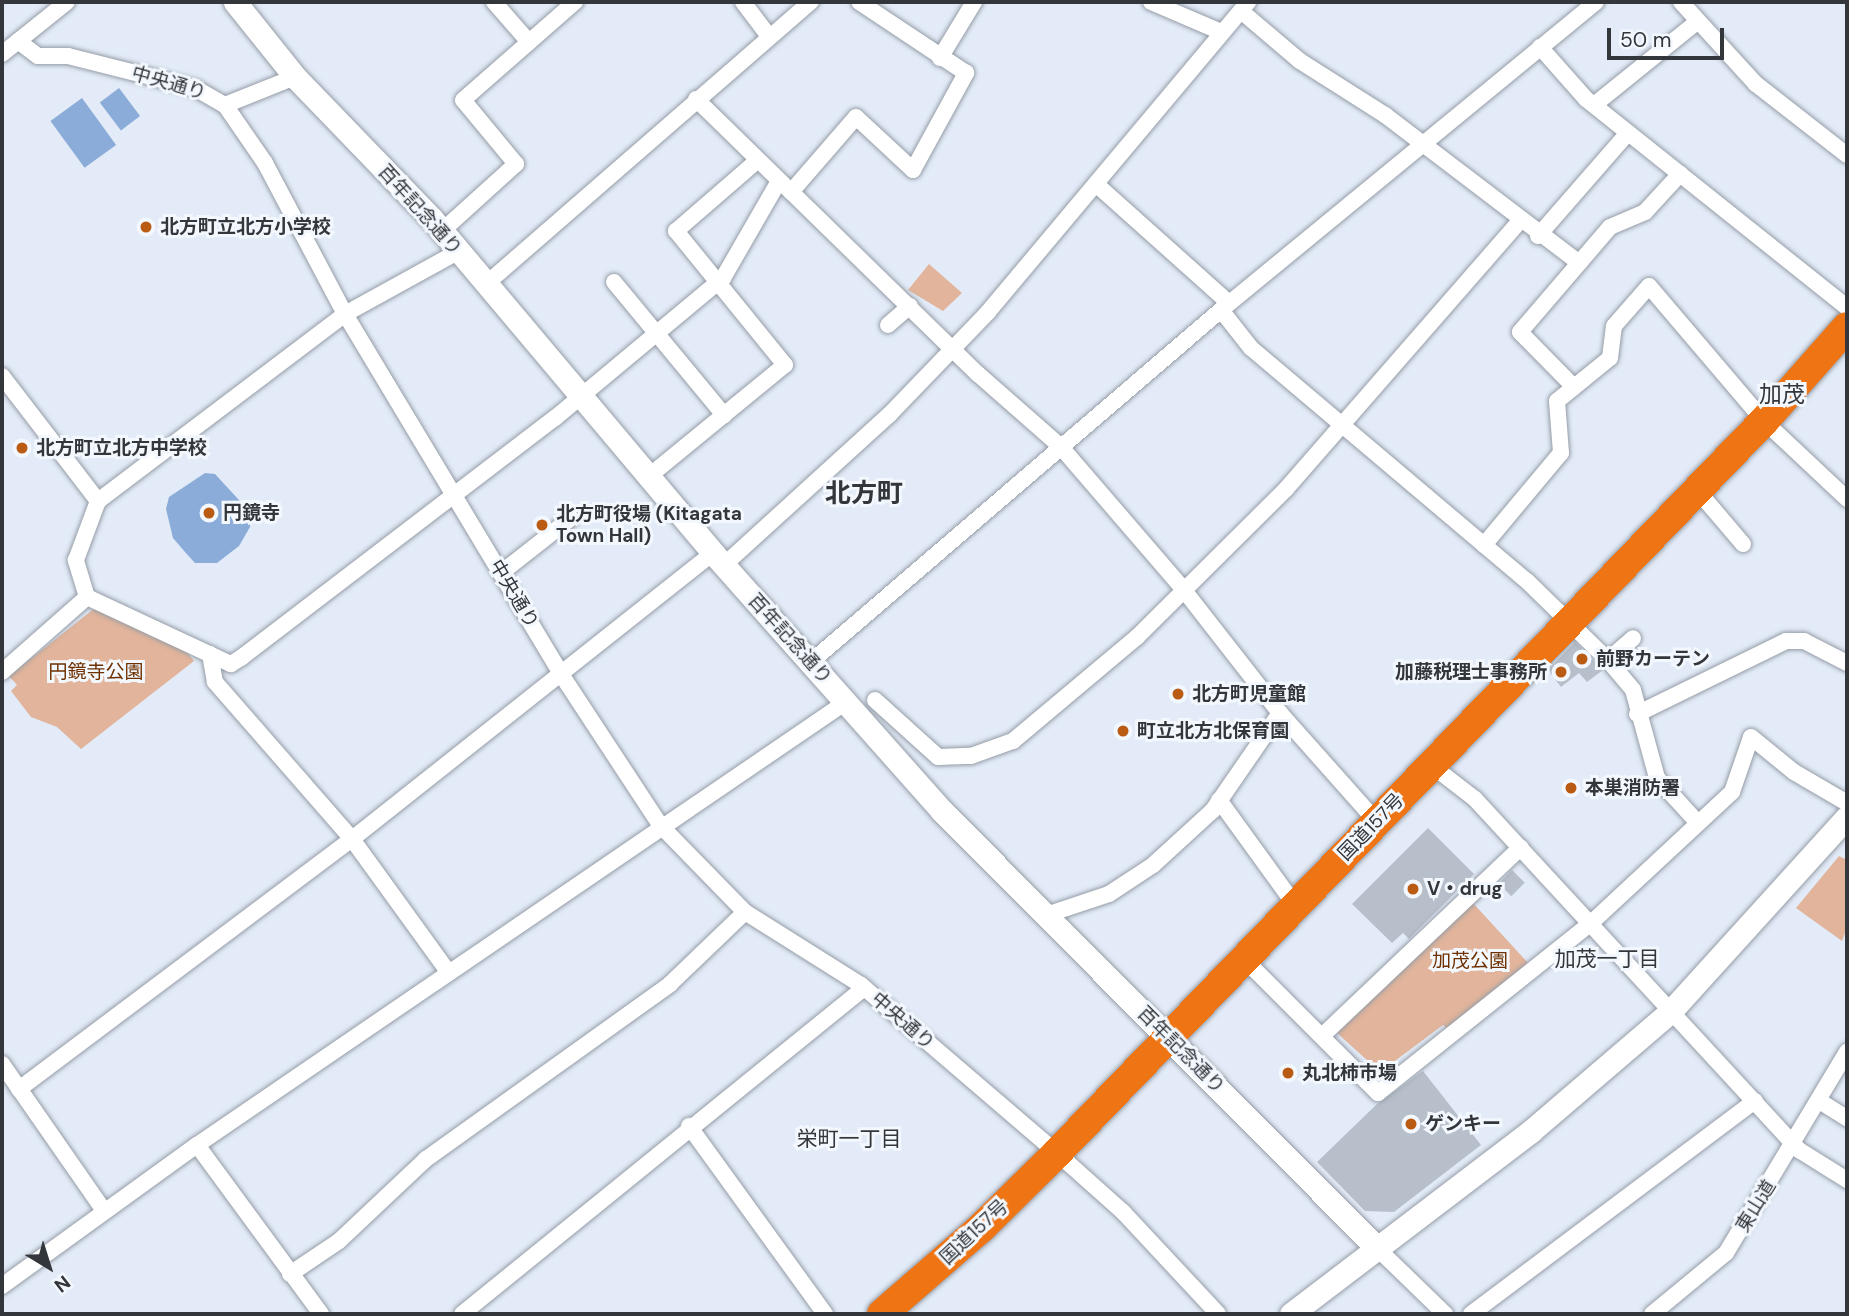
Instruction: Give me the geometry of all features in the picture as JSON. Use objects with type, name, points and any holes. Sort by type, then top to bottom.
[{"type":"highway","name":"国道157号","points":[[881,1314],[981,1228],[1056,1153],[1167,1035],[1764,421],[1847,327]]},
{"type":"street","points":[[2,54],[10,41],[58,2]]},
{"type":"street","points":[[10,41],[67,2]]},
{"type":"street","name":"百年記念通り","points":[[235,2],[295,77],[442,231],[718,559],[812,661],[942,811],[1377,1248]]},
{"type":"street","points":[[494,2],[528,42]]},
{"type":"street","points":[[442,231],[516,164],[463,100],[575,2]]},
{"type":"street","points":[[743,2],[768,35]]},
{"type":"street","points":[[485,285],[768,35],[811,2]]},
{"type":"street","points":[[458,251],[345,314],[97,502],[76,560],[87,597],[231,664],[579,397],[719,282],[785,186],[856,117],[913,170],[966,73],[859,2]]},
{"type":"street","points":[[940,58],[974,2]]},
{"type":"street","points":[[1152,2],[1221,32]]},
{"type":"street","points":[[812,661],[1225,307],[1596,2]]},
{"type":"street","points":[[1681,2],[1756,84],[1847,155]]},
{"type":"street","points":[[19,1089],[352,839],[561,674],[718,559],[890,415],[953,349],[1097,185],[1245,6],[1421,147],[1538,236],[1579,263]]},
{"type":"street","points":[[1594,105],[1697,22]]},
{"type":"street","name":"中央通り","points":[[10,41],[38,56],[68,56],[195,88],[225,105],[265,163],[345,314],[561,674],[661,826],[745,912],[864,988],[1056,1153],[1123,1212],[1218,1314]]},
{"type":"street","points":[[1540,47],[1594,105],[1847,307]]},
{"type":"street","points":[[225,105],[295,77]]},
{"type":"street","points":[[695,99],[953,349],[1061,447],[1183,589],[1280,713],[1376,821]]},
{"type":"street","points":[[1538,236],[1629,133]]},
{"type":"street","points":[[648,477],[785,365],[676,231],[758,160]]},
{"type":"street","points":[[1574,387],[1520,332],[1610,227],[1645,212],[1680,174]]},
{"type":"street","points":[[1097,185],[1225,307],[1251,348],[1484,545],[1608,660],[1633,690],[1637,714],[1657,778],[1698,823]]},
{"type":"street","points":[[875,700],[937,757],[988,751],[1013,741],[1137,637],[1343,426],[1519,222]]},
{"type":"street","points":[[614,282],[724,415]]},
{"type":"street","points":[[1484,545],[1562,453],[1557,401],[1609,358],[1614,326],[1649,286],[1764,421],[1847,499]]},
{"type":"street","points":[[888,325],[910,306]]},
{"type":"street","points":[[2,376],[97,502]]},
{"type":"street","points":[[1697,490],[1743,544]]},
{"type":"street","points":[[501,573],[571,518]]},
{"type":"street","points":[[2,672],[87,597]]},
{"type":"street","points":[[1608,660],[1633,638]]},
{"type":"street","points":[[1637,714],[1786,641],[1804,641],[1847,663]]},
{"type":"street","points":[[209,654],[215,682],[352,839],[449,972]]},
{"type":"street","points":[[2,1286],[197,1145],[846,702]]},
{"type":"street","points":[[1046,915],[1109,894],[1153,865],[1219,800],[1280,713]]},
{"type":"street","points":[[1243,958],[1378,1093],[1590,924],[1732,792],[1751,737],[1794,772],[1847,803]]},
{"type":"street","points":[[1431,765],[1475,799],[1670,1012],[1795,1142],[1847,1180]]},
{"type":"street","points":[[1219,800],[1295,905]]},
{"type":"street","points":[[1291,1314],[1531,1131],[1670,1012],[1847,817]]},
{"type":"street","points":[[1322,1037],[1521,848]]},
{"type":"street","points":[[290,1274],[339,1241],[426,1160],[670,984],[745,912]]},
{"type":"street","points":[[461,1314],[690,1126],[864,988]]},
{"type":"street","name":"東山道","points":[[1658,1312],[1726,1253],[1821,1102],[1842,1075],[1847,1052]]},
{"type":"street","points":[[2,1066],[104,1211]]},
{"type":"street","points":[[1471,1314],[1755,1101]]},
{"type":"street","points":[[1821,1102],[1847,1118]]},
{"type":"street","points":[[690,1126],[824,1314]]},
{"type":"street","points":[[197,1145],[321,1314]]},
{"type":"street","points":[[1377,1248],[1445,1314]]},
{"type":"green space","points":[[929,264],[962,293],[943,311],[908,290]]},
{"type":"green space","name":"円鏡寺公園","points":[[95,608],[182,646],[194,661],[81,749],[57,727],[31,717],[11,691],[17,685],[9,676]]},
{"type":"green space","points":[[1839,856],[1847,860],[1847,928],[1842,941],[1796,908]]},
{"type":"green space","name":"加茂公園","points":[[1472,902],[1530,965],[1449,1030],[1443,1025],[1380,1072],[1336,1032]]},
{"type":"water","points":[[119,88],[140,116],[121,130],[100,102]]},
{"type":"water","points":[[82,98],[116,145],[85,168],[50,121]]},
{"type":"water","points":[[205,473],[215,474],[250,512],[250,527],[239,546],[217,563],[195,563],[173,538],[166,509],[169,497]]},
{"type":"building","points":[[1575,642],[1603,670],[1587,682],[1579,673],[1561,687],[1548,670]]},
{"type":"building","name":"V・drug","points":[[1428,828],[1474,874],[1409,939],[1403,933],[1392,943],[1352,904]]},
{"type":"building","points":[[1512,870],[1525,883],[1511,896],[1499,883]]},
{"type":"building","name":"ゲンキー","points":[[1423,1071],[1481,1145],[1394,1212],[1365,1211],[1317,1162],[1377,1104]]},
{"type":"place","name":"北方町立北方小学校","points":[[146,227]]},
{"type":"place","name":"北方町立北方中学校","points":[[22,448]]},
{"type":"place","name":"円鏡寺","points":[[209,513]]},
{"type":"place","name":"北方町役場 (Kitagata Town Hall)","points":[[542,525]]},
{"type":"place","name":"前野カーテン","points":[[1582,659]]},
{"type":"place","name":"加藤税理士事務所","points":[[1561,672]]},
{"type":"place","name":"北方町児童館","points":[[1178,694]]},
{"type":"place","name":"町立北方北保育園","points":[[1123,731]]},
{"type":"place","name":"本巣消防署","points":[[1571,788]]},
{"type":"place","name":"V・drug","points":[[1413,889]]},
{"type":"place","name":"丸北柿市場","points":[[1288,1073]]},
{"type":"place","name":"ゲンキー","points":[[1411,1124]]},
{"type":"district","name":"加茂","points":[[1782,394]]},
{"type":"district","name":"北方町","points":[[864,494]]},
{"type":"district","name":"加茂一丁目","points":[[1607,959]]},
{"type":"district","name":"栄町一丁目","points":[[849,1139]]}]
